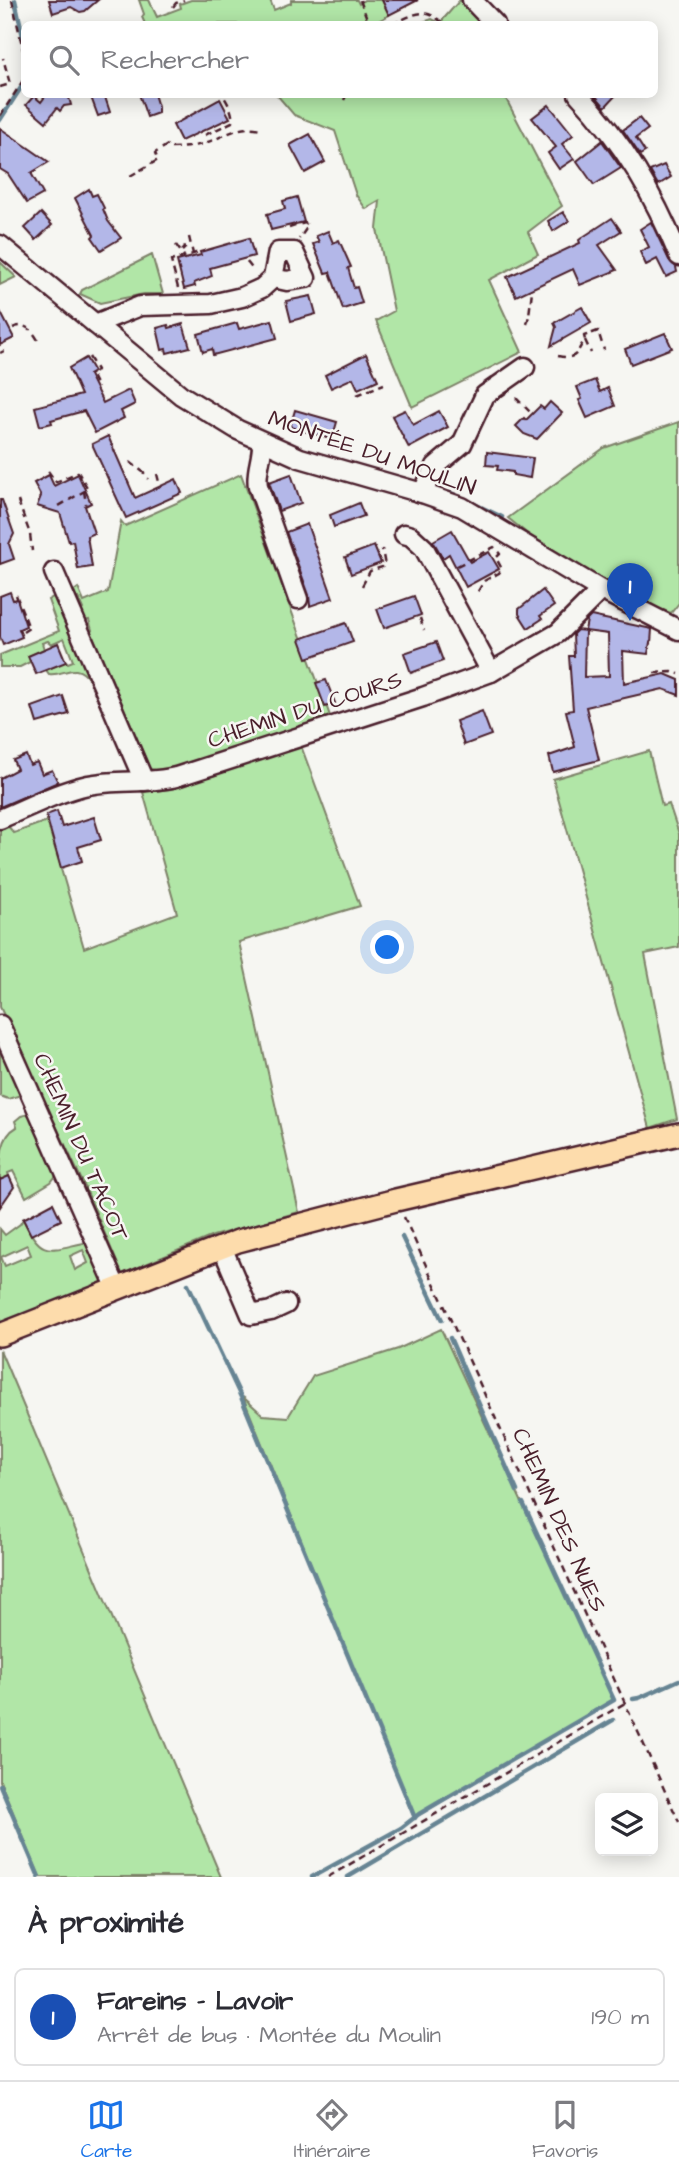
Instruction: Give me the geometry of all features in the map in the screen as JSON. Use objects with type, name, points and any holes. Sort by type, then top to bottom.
[{"type":"main road","points":[[0,1335],[238,1241],[396,1200],[679,1134]]},
{"type":"street","points":[[472,0],[492,21]]},
{"type":"street","points":[[581,98],[624,148],[679,256]]},
{"type":"street","name":"MONTÉE DU MOULIN","points":[[0,245],[181,395],[238,430],[300,458],[462,507],[601,590],[678,629]]},
{"type":"street","points":[[95,324],[141,306],[211,304],[242,297],[262,288],[273,278]]},
{"type":"street","points":[[422,493],[436,466],[462,444],[485,395],[525,367]]},
{"type":"street","points":[[262,442],[256,476],[258,486],[298,599]]},
{"type":"street","points":[[404,534],[411,536],[424,548],[491,672]]},
{"type":"street","points":[[54,572],[144,781]]},
{"type":"street","name":"CHEMIN DU COURS","points":[[0,819],[54,795],[89,785],[127,780],[161,781],[423,697],[491,672],[558,633],[601,590]]},
{"type":"street","name":"CHEMIN DU TACOT","points":[[0,1025],[117,1289]]},
{"type":"street","points":[[222,1247],[251,1315],[271,1311],[286,1304]]},
{"type":"path","points":[[12,0],[21,40]]},
{"type":"path","points":[[173,7],[184,0]]},
{"type":"path","points":[[360,0],[368,21]]},
{"type":"path","points":[[400,21],[424,12],[433,14],[441,21]]},
{"type":"path","points":[[0,87],[10,84],[3,58]]},
{"type":"path","points":[[0,116],[21,84]]},
{"type":"path","points":[[205,135],[232,122],[233,118],[224,98]]},
{"type":"path","points":[[130,176],[158,160],[155,153],[170,146],[205,143],[244,128],[263,130]]},
{"type":"path","points":[[216,129],[219,137]]},
{"type":"path","points":[[289,228],[305,223],[308,226],[298,240]]},
{"type":"path","points":[[189,237],[193,254]]},
{"type":"path","points":[[182,251],[185,248],[184,243]]},
{"type":"path","points":[[176,245],[185,257]]},
{"type":"path","points":[[180,292],[171,261],[201,250]]},
{"type":"path","points":[[247,262],[254,271]]},
{"type":"path","points":[[527,324],[530,319],[532,291]]},
{"type":"path","points":[[13,328],[20,325],[27,327],[39,342]]},
{"type":"path","points":[[558,356],[569,358],[577,354],[585,340],[584,336],[598,331],[604,350]]},
{"type":"path","points":[[585,340],[591,352]]},
{"type":"path","points":[[89,357],[97,370],[92,376],[98,388]]},
{"type":"path","points":[[357,395],[384,384]]},
{"type":"path","points":[[516,398],[530,412]]},
{"type":"path","points":[[130,461],[148,479]]},
{"type":"path","points":[[48,471],[56,482],[78,472],[88,489],[57,508]]},
{"type":"path","points":[[157,474],[159,482]]},
{"type":"path","points":[[84,491],[86,504]]},
{"type":"path","points":[[18,501],[30,534],[32,551]]},
{"type":"path","points":[[457,566],[494,547],[500,554],[496,558],[502,569],[484,581],[477,593]]},
{"type":"path","points":[[362,586],[370,571],[385,566],[382,550]]},
{"type":"path","points":[[16,595],[29,628],[23,632]]},
{"type":"path","points":[[420,618],[424,631]]},
{"type":"path","points":[[654,673],[679,674]]},
{"type":"path","name":"CHEMIN DES NUES","points":[[411,1231],[679,1822]]},
{"type":"path","points":[[328,1877],[625,1703]]},
{"type":"green space","points":[[139,0],[149,0],[157,17],[181,8],[180,4],[191,0],[270,0],[274,10],[291,3],[291,0],[357,0],[359,4],[364,0],[382,0],[389,15],[378,21],[144,21]]},
{"type":"green space","points":[[460,0],[483,21],[442,21]]},
{"type":"green space","points":[[280,98],[506,98],[562,206],[528,232],[538,254],[489,280],[522,352],[412,407],[376,321],[394,311],[377,229],[380,201],[366,209],[356,195],[335,131],[294,115]]},
{"type":"green space","points":[[152,255],[163,294],[144,294],[100,303],[80,294],[82,290]]},
{"type":"green space","points":[[0,262],[16,277],[0,285]]},
{"type":"green space","points":[[679,422],[679,603],[671,613],[605,588],[551,553],[508,518],[604,448]]},
{"type":"green space","points":[[241,474],[330,716],[166,773],[150,769],[93,636],[88,633],[92,630],[89,620],[83,621],[79,612],[83,609],[78,598],[73,599],[74,591],[78,588],[84,602],[108,592],[121,521],[125,526]]},
{"type":"green space","points":[[55,596],[133,773],[130,772],[112,726],[88,678],[76,670],[49,674],[46,670],[66,661],[73,661],[64,638],[51,644],[48,641],[42,643],[44,649],[28,656],[30,662],[20,667],[0,667],[0,655],[59,631],[48,600]]},
{"type":"green space","points":[[300,743],[360,906],[239,942],[299,1212],[213,1236],[122,1274],[84,1185],[0,1007],[0,828],[7,825],[14,833],[47,821],[84,948],[177,913],[143,792],[171,789]]},
{"type":"green space","points":[[649,751],[662,806],[669,804],[679,834],[679,947],[645,954],[677,1119],[650,1128],[553,779]]},
{"type":"green space","points":[[0,1047],[21,1095],[8,1099],[0,1096]]},
{"type":"green space","points":[[29,1114],[59,1172],[51,1182],[26,1197],[13,1171],[0,1180],[0,1165],[4,1142],[17,1127],[15,1121]]},
{"type":"green space","points":[[23,1219],[36,1241],[48,1248],[56,1249],[89,1242],[107,1280],[102,1286],[0,1329],[0,1229],[5,1235]],"holes":[[[27,1245],[31,1255],[5,1266],[1,1257]],[[83,1250],[88,1263],[75,1270],[70,1256]]]},
{"type":"green space","points":[[441,1329],[614,1700],[414,1818],[243,1397],[263,1415],[288,1417],[313,1376],[398,1349]]},
{"type":"green space","points":[[0,1350],[221,1877],[40,1877],[0,1781]]},
{"type":"building","points":[[49,0],[98,0],[85,11],[80,12],[71,7],[53,13]]},
{"type":"building","points":[[382,0],[418,0],[389,15]]},
{"type":"building","points":[[32,98],[41,102],[44,98],[69,98],[71,105],[64,106],[60,111],[57,108],[46,122],[26,105]]},
{"type":"building","points":[[91,98],[105,98],[110,112],[98,116]]},
{"type":"building","points":[[140,98],[155,98],[158,113],[147,117]]},
{"type":"building","points":[[597,98],[613,98],[605,107]]},
{"type":"building","points":[[220,99],[230,118],[181,141],[173,125]]},
{"type":"building","points":[[549,105],[573,135],[562,144],[574,159],[559,169],[548,153],[556,147],[532,118]]},
{"type":"building","points":[[639,118],[648,129],[636,138],[645,152],[640,155],[623,130]]},
{"type":"building","points":[[0,128],[49,162],[31,173],[43,194],[27,203],[8,174],[0,169]]},
{"type":"building","points":[[310,134],[325,162],[305,173],[290,145]]},
{"type":"building","points":[[602,141],[621,168],[594,185],[577,161]]},
{"type":"building","points":[[664,165],[671,177],[658,185],[650,171]]},
{"type":"building","points":[[89,189],[92,196],[97,194],[108,221],[121,238],[101,250],[92,237],[94,235],[75,198]]},
{"type":"building","points":[[297,197],[304,222],[271,230],[267,214],[285,209],[283,201]]},
{"type":"building","points":[[563,212],[569,221],[553,231],[548,221]]},
{"type":"building","points":[[41,213],[52,225],[36,240],[25,228]]},
{"type":"building","points":[[612,218],[621,231],[599,245],[617,270],[580,285],[573,269],[516,296],[507,277],[580,243],[579,240]]},
{"type":"building","points":[[651,222],[669,260],[676,267],[677,272],[666,277],[657,259],[646,265],[640,252],[649,247],[640,229]]},
{"type":"building","points":[[328,231],[333,243],[339,240],[351,267],[348,268],[354,288],[357,287],[362,303],[343,309],[330,272],[325,273],[313,244],[319,242],[316,236]]},
{"type":"building","points":[[249,238],[254,256],[210,268],[212,276],[184,289],[177,261]]},
{"type":"building","points":[[311,296],[316,314],[291,321],[286,301]]},
{"type":"building","points":[[582,307],[591,323],[551,346],[556,327],[554,323]]},
{"type":"building","points":[[0,311],[14,338],[0,345]]},
{"type":"building","points":[[272,320],[277,338],[213,355],[212,349],[203,352],[198,334],[237,323],[239,329]]},
{"type":"building","points":[[183,324],[190,347],[167,353],[166,349],[162,350],[157,328]]},
{"type":"building","points":[[665,333],[672,348],[631,364],[625,349]]},
{"type":"building","points":[[366,354],[378,380],[358,389],[353,378],[331,388],[325,375]]},
{"type":"building","points":[[86,358],[94,372],[89,375],[103,403],[129,390],[135,404],[121,411],[124,418],[95,433],[84,411],[51,420],[52,423],[40,426],[35,407],[81,395],[69,368]]},
{"type":"building","points":[[595,380],[600,392],[608,388],[615,406],[587,418],[577,387]]},
{"type":"building","points":[[550,402],[562,413],[537,439],[524,434],[516,426],[540,406],[544,409]]},
{"type":"building","points":[[295,410],[337,422],[332,439],[290,427]]},
{"type":"building","points":[[405,410],[413,425],[439,411],[448,427],[409,448],[392,416]]},
{"type":"building","points":[[108,436],[135,498],[176,479],[182,493],[126,518],[92,444]]},
{"type":"building","points":[[487,452],[533,458],[530,478],[497,470],[498,466],[486,465]]},
{"type":"building","points":[[78,474],[91,503],[85,506],[94,533],[87,536],[92,567],[78,569],[73,541],[69,542],[60,513],[37,506],[41,496],[34,483],[49,475],[54,486]]},
{"type":"building","points":[[291,474],[301,503],[279,511],[269,482]]},
{"type":"building","points":[[0,500],[14,534],[9,544],[14,559],[0,564]]},
{"type":"building","points":[[359,503],[364,516],[334,527],[330,515]]},
{"type":"building","points":[[307,524],[333,598],[310,606],[309,595],[286,532]]},
{"type":"building","points":[[452,530],[470,562],[489,552],[499,569],[466,587],[449,554],[443,558],[433,541]]},
{"type":"building","points":[[374,546],[381,563],[351,574],[345,557]]},
{"type":"building","points":[[543,590],[554,606],[540,616],[542,619],[528,628],[519,614],[519,609]]},
{"type":"building","points":[[10,592],[13,600],[17,599],[26,626],[19,629],[22,637],[3,645],[0,637],[0,596]]},
{"type":"building","points":[[414,596],[421,615],[384,628],[377,609]]},
{"type":"building","points":[[591,616],[652,629],[648,654],[623,651],[624,683],[665,674],[679,680],[679,695],[663,689],[586,707],[599,760],[553,772],[549,756],[575,747],[566,711],[573,710],[569,656],[574,656],[573,634],[577,630],[585,631],[587,620]],"holes":[[[585,631],[608,634],[609,676],[584,677]]]},
{"type":"building","points":[[346,623],[353,642],[307,658],[300,639]]},
{"type":"building","points":[[436,642],[443,661],[411,673],[404,653]]},
{"type":"building","points":[[58,643],[66,662],[36,674],[28,656]]},
{"type":"building","points":[[326,680],[335,703],[325,707],[316,683]]},
{"type":"building","points":[[63,696],[69,714],[37,723],[32,707]]},
{"type":"building","points":[[482,711],[491,735],[464,745],[456,721]]},
{"type":"building","points":[[26,755],[30,765],[37,762],[42,774],[52,770],[58,782],[0,807],[0,778],[17,769],[13,760]]},
{"type":"building","points":[[57,811],[62,827],[94,817],[101,840],[78,847],[82,861],[61,868],[46,815]]},
{"type":"building","points":[[9,1176],[14,1187],[0,1207],[0,1180]]},
{"type":"building","points":[[53,1203],[61,1220],[31,1235],[23,1219]]},
{"type":"waterway","points":[[15,0],[21,27]]},
{"type":"waterway","points":[[0,120],[21,88]]},
{"type":"waterway","points":[[451,493],[502,517]]},
{"type":"waterway","points":[[402,1237],[442,1320]]},
{"type":"waterway","points":[[188,1284],[241,1397],[415,1818]]},
{"type":"waterway","points":[[450,1338],[517,1491]]},
{"type":"waterway","points":[[312,1877],[401,1828],[419,1814],[614,1700],[523,1503]]},
{"type":"waterway","points":[[633,1699],[679,1680]]},
{"type":"waterway","points":[[348,1877],[613,1720]]},
{"type":"waterway","points":[[0,1785],[39,1877]]},
{"type":"place","name":"Fareins - Lavoir","points":[[630,621]]}]
